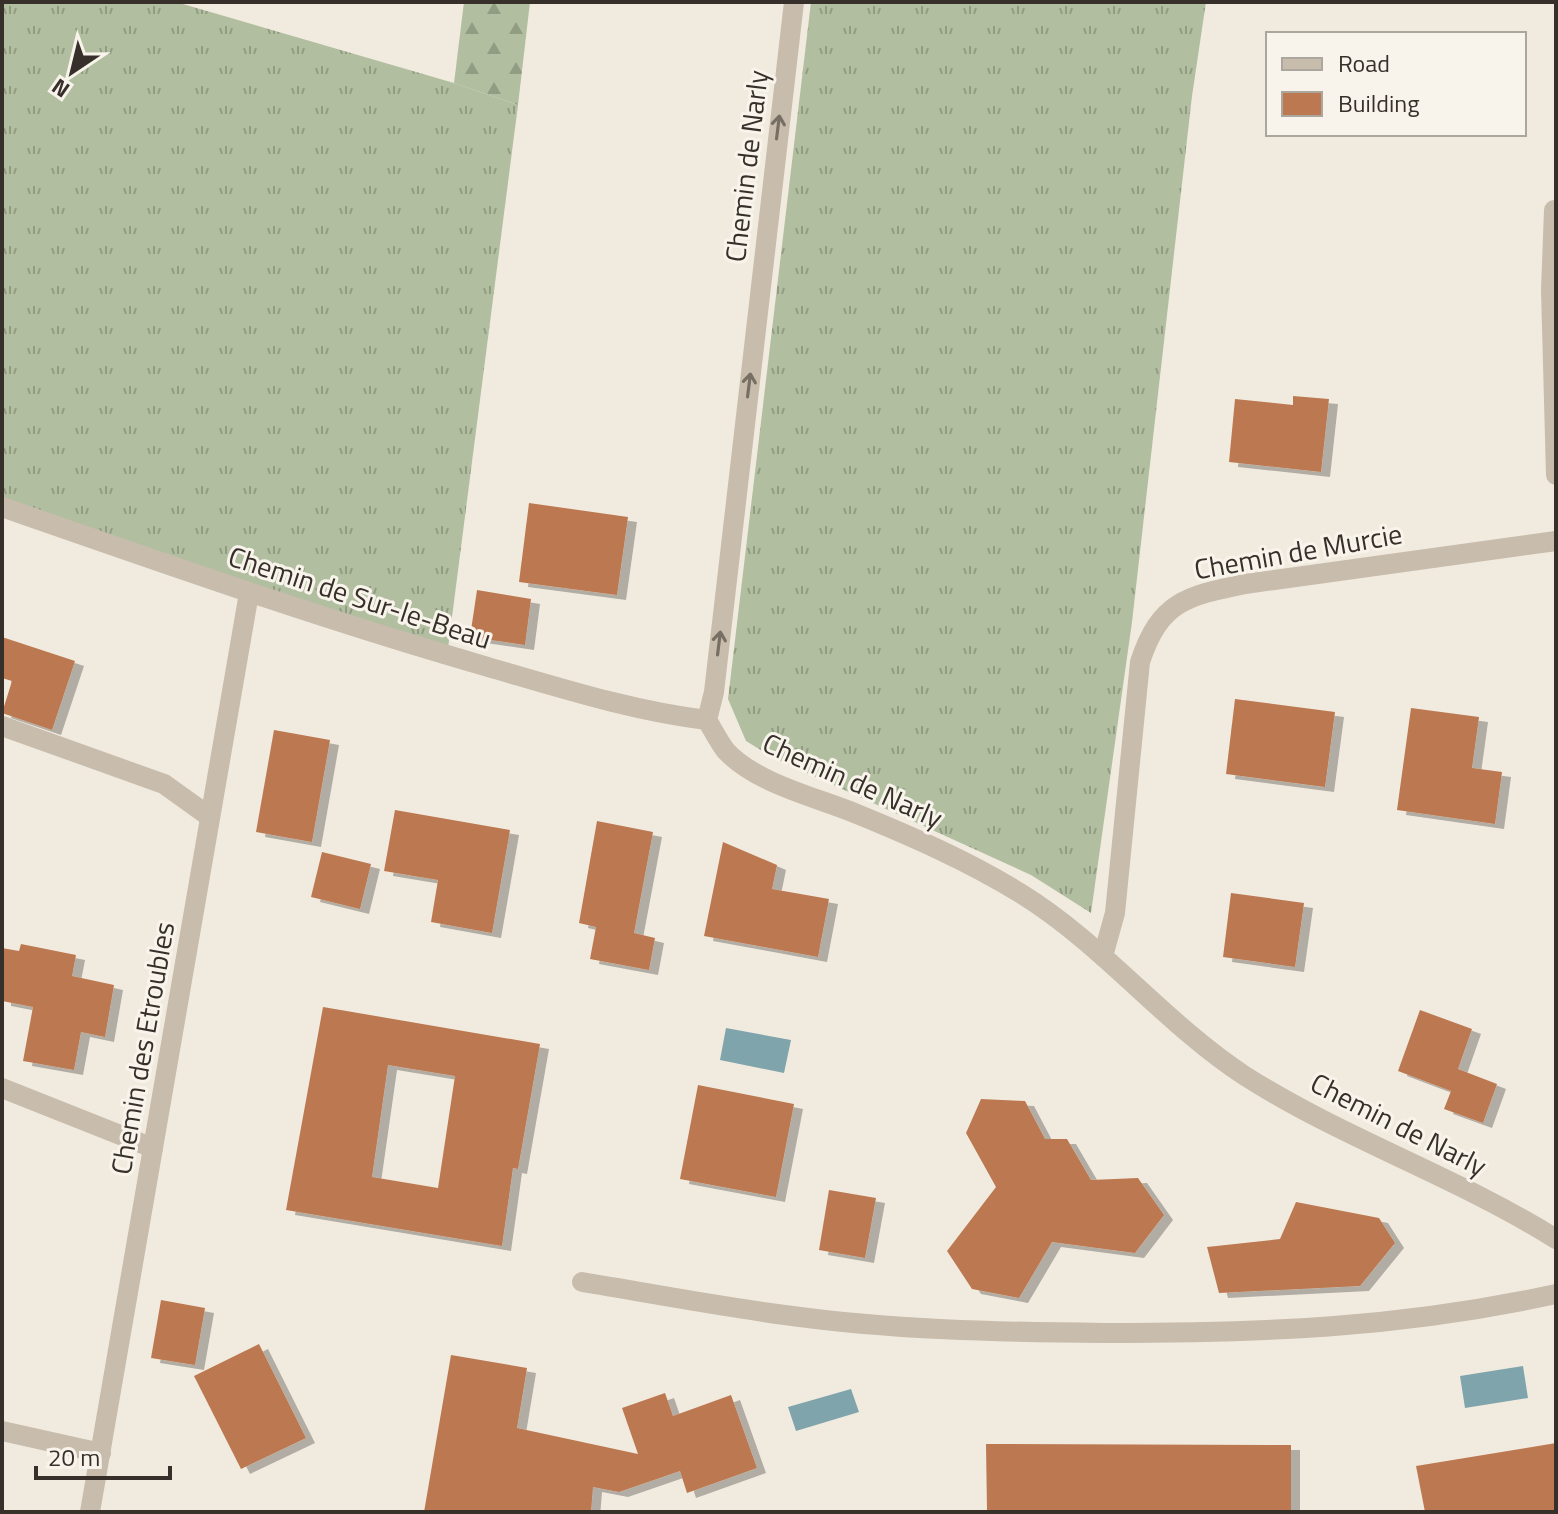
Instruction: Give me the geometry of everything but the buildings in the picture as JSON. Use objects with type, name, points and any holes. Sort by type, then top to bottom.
[{"type":"street","name":"Chemin de Narly","points":[[794,2],[714,692],[707,720],[727,752],[762,775],[962,859],[1022,894],[1103,956],[1185,1031],[1246,1076],[1340,1128],[1466,1188],[1556,1239]]},
{"type":"street","points":[[1554,210],[1556,475]]},
{"type":"street","name":"Chemin de Sur-le-Beau","points":[[2,507],[249,593],[643,712],[707,720]]},
{"type":"street","name":"Chemin de Murcie","points":[[1103,956],[1115,913],[1140,662],[1159,619],[1175,603],[1201,593],[1245,584],[1556,541]]},
{"type":"street","name":"Chemin des Etroubles","points":[[90,1512],[249,593]]},
{"type":"street","points":[[2,726],[164,784],[210,817]]},
{"type":"street","points":[[2,1088],[153,1148]]},
{"type":"street","points":[[582,1282],[786,1315],[956,1332],[1254,1333],[1351,1328],[1468,1313],[1556,1294]]},
{"type":"street","points":[[2,1431],[101,1453]]},
{"type":"green space","points":[[2,2],[176,2],[454,83],[518,105],[447,656],[2,507]]},
{"type":"green space","points":[[464,2],[530,2],[518,105],[454,83]]},
{"type":"green space","points":[[811,2],[1206,2],[1192,96],[1132,622],[1091,913],[1031,875],[774,758],[746,741],[728,699]]},
{"type":"water","points":[[726,1028],[791,1040],[784,1073],[720,1060]]},
{"type":"water","points":[[1523,1366],[1528,1398],[1465,1408],[1460,1376]]},
{"type":"water","points":[[851,1389],[859,1412],[796,1431],[788,1407]]}]
